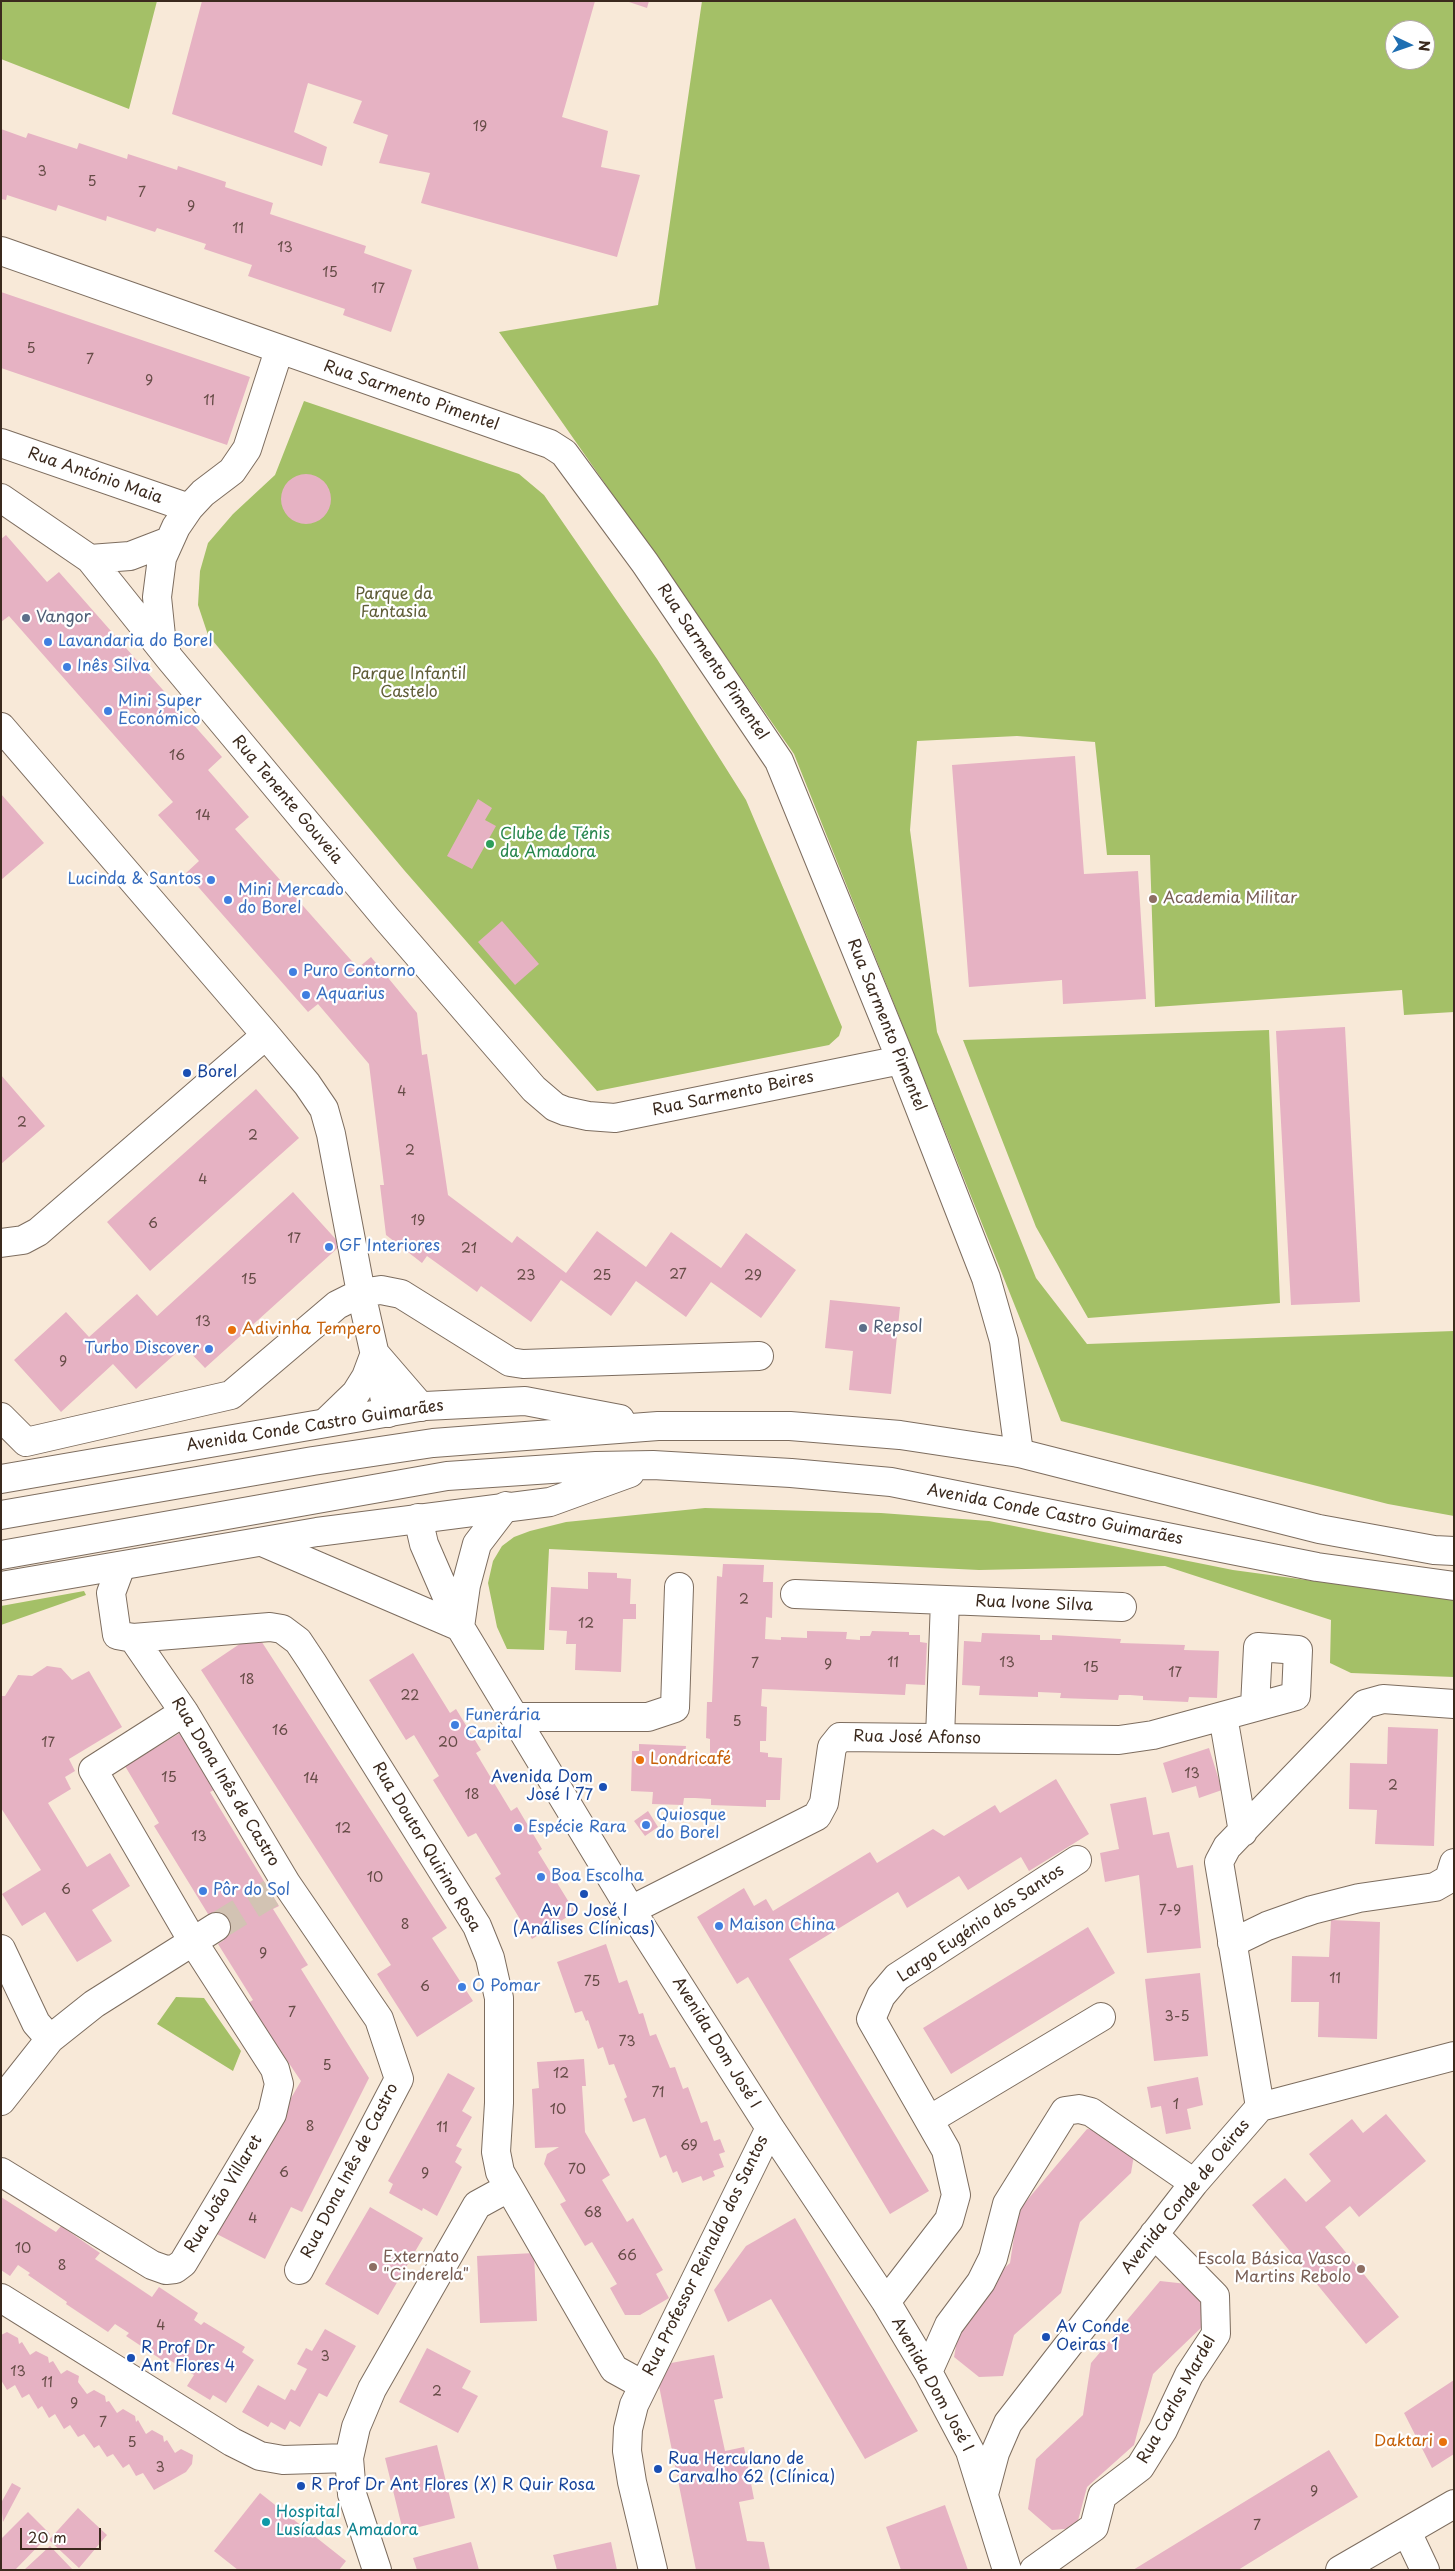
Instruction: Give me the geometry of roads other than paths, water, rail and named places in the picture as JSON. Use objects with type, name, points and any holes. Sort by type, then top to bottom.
[{"type":"street","name":"Rua Sarmento Pimentel","points":[[1,251],[550,444],[564,453],[645,563],[779,761],[901,1060],[994,1306],[1004,1341],[1012,1386],[1019,1453]]},
{"type":"street","points":[[170,659],[161,636],[157,597],[162,558],[169,541],[189,508],[203,493],[232,471],[247,449],[279,350]]},
{"type":"street","name":"Rua António Maia","points":[[1,443],[189,508]]},
{"type":"street","name":"Rua Tenente Gouveia","points":[[1,498],[90,559],[170,659],[382,913],[541,1096],[565,1111]]},
{"type":"street","points":[[90,559],[130,556],[169,541]]},
{"type":"street","name":"Avenida Dom José I","points":[[1,727],[317,1097],[328,1120],[361,1293],[388,1413],[424,1544],[460,1627],[631,1910],[770,2128],[886,2302],[928,2372],[970,2451],[1007,2570]]},
{"type":"street","points":[[1,1243],[24,1240],[38,1232],[266,1036]]},
{"type":"street","name":"Rua Sarmento Beires","points":[[565,1111],[588,1116],[615,1118],[901,1060]]},
{"type":"street","points":[[1,1417],[26,1442],[231,1395],[337,1305],[361,1293],[381,1290],[401,1294],[510,1362],[523,1364],[759,1356]]},
{"type":"street","points":[[326,1422],[359,1389],[375,1353],[421,1407]]},
{"type":"street","name":"Avenida Conde Castro Guimarães","points":[[1,1479],[421,1407],[525,1401],[658,1426]]},
{"type":"street","name":"Avenida Conde Castro Guimarães","points":[[1,1515],[313,1461],[433,1443],[658,1426],[790,1426],[900,1435],[1019,1453],[1319,1529],[1454,1552]]},
{"type":"street","name":"Avenida Conde Castro Guimarães","points":[[1,1586],[418,1518],[550,1502],[653,1465]]},
{"type":"street","name":"Avenida Conde Castro Guimarães","points":[[1,1555],[447,1476],[596,1466],[653,1465],[791,1473],[891,1482],[1317,1567],[1454,1586]]},
{"type":"street","points":[[262,1542],[460,1627],[466,1585],[477,1544],[506,1506]]},
{"type":"street","name":"Rua Dona Inês de Castro","points":[[121,1566],[111,1594],[117,1634],[132,1638],[184,1712],[279,1888],[379,2019],[399,2079],[299,2270]]},
{"type":"street","points":[[515,1717],[648,1717],[675,1708],[679,1587]]},
{"type":"street","name":"Rua Ivone Silva","points":[[795,1594],[1122,1607]]},
{"type":"street","points":[[940,1738],[945,1600]]},
{"type":"street","name":"Rua Doutor Quirino Rosa","points":[[132,1638],[270,1627],[282,1629],[298,1641],[308,1655],[477,1926],[490,1958],[499,1998],[499,2103],[496,2152],[500,2172],[614,2369],[642,2384]]},
{"type":"street","points":[[1260,2107],[1218,1862],[1227,1847],[1365,1704],[1383,1699],[1454,1704]]},
{"type":"street","name":"Rua José Afonso","points":[[631,1910],[817,1816],[824,1803],[832,1747],[840,1737],[1119,1740],[1153,1735],[1255,1706]]},
{"type":"street","name":"Rua João Villaret","points":[[1,2172],[152,2265],[166,2270],[176,2269],[183,2263],[272,2114],[279,2084],[275,2069],[192,1940],[93,1770],[184,1712]]},
{"type":"street","points":[[1224,1716],[1243,1832]]},
{"type":"street","name":"Largo Eugénio dos Santos","points":[[886,2302],[949,2220],[956,2195],[946,2150],[871,2019],[881,1996],[897,1977],[1077,1860]]},
{"type":"street","points":[[1232,1943],[1267,1926],[1312,1910],[1359,1898],[1435,1887],[1449,1879],[1454,1864]]},
{"type":"street","points":[[1,2101],[50,2039],[94,2004],[192,1940],[216,1927]]},
{"type":"street","points":[[1,1949],[36,2023],[50,2039]]},
{"type":"street","points":[[929,2120],[1101,2017]]},
{"type":"street","name":"Avenida Conde de Oeiras","points":[[984,2494],[995,2453],[1008,2423],[1194,2183],[1260,2107],[1454,2056]]},
{"type":"street","points":[[928,2372],[949,2325],[981,2282],[993,2258],[1007,2204],[1065,2111],[1079,2109],[1091,2112],[1194,2183]]},
{"type":"street","name":"Rua Professor Reinaldo dos Santos","points":[[653,2570],[632,2482],[627,2451],[628,2430],[642,2384],[770,2128]]},
{"type":"street","points":[[377,2570],[352,2494],[349,2458],[356,2427],[372,2389],[477,2205],[508,2188]]},
{"type":"street","name":"Rua Carlos Mardel","points":[[1034,2570],[1094,2527],[1102,2496],[1140,2467],[1164,2430],[1189,2375],[1216,2334],[1215,2296],[1154,2234]]},
{"type":"street","points":[[1,2298],[232,2442],[260,2456],[283,2460],[349,2458]]},
{"type":"street","points":[[958,2429],[1008,2423]]},
{"type":"street","points":[[1340,2570],[1454,2504]]},
{"type":"street","points":[[1407,2532],[1425,2570]]},
{"type":"tunnel","points":[[216,1927],[271,1893]]},
{"type":"place","name":"Vangor","points":[[26,618]]},
{"type":"place","name":"Lavandaria do Borel","points":[[48,642]]},
{"type":"place","name":"Inês Silva","points":[[67,667]]},
{"type":"place","name":"Mini Super Económico","points":[[108,711]]},
{"type":"place","name":"Clube de Ténis da Amadora","points":[[490,844]]},
{"type":"place","name":"Lucinda & Santos","points":[[211,880]]},
{"type":"place","name":"Academia Militar","points":[[1153,899]]},
{"type":"place","name":"Mini Mercado do Borel","points":[[228,900]]},
{"type":"place","name":"Puro Contorno","points":[[293,972]]},
{"type":"place","name":"Aquarius","points":[[306,995]]},
{"type":"place","name":"Borel","points":[[187,1073]]},
{"type":"place","name":"GF Interiores","points":[[329,1247]]},
{"type":"place","name":"Repsol","points":[[863,1328]]},
{"type":"place","name":"Adivinha Tempero","points":[[232,1330]]},
{"type":"place","name":"Turbo Discover","points":[[209,1349]]},
{"type":"place","name":"Funerária Capital","points":[[455,1725]]},
{"type":"place","name":"Londricafé","points":[[640,1760]]},
{"type":"place","name":"Avenida Dom José I 77","points":[[603,1787]]},
{"type":"place","name":"Quiosque do Borel","points":[[646,1825]]},
{"type":"place","name":"Espécie Rara","points":[[518,1828]]},
{"type":"place","name":"Boa Escolha","points":[[541,1877]]},
{"type":"place","name":"Pôr do Sol","points":[[203,1891]]},
{"type":"place","name":"Av D José I (Análises Clínicas)","points":[[584,1894]]},
{"type":"place","name":"Maison China","points":[[719,1926]]},
{"type":"place","name":"O Pomar","points":[[462,1987]]},
{"type":"place","name":"Externato \"Cinderela\"","points":[[373,2267]]},
{"type":"place","name":"Escola Básica Vasco Martins Rebolo","points":[[1361,2269]]},
{"type":"place","name":"Av Conde Oeiras 1","points":[[1046,2337]]},
{"type":"place","name":"R Prof Dr Ant Flores 4","points":[[131,2358]]},
{"type":"place","name":"Daktari","points":[[1443,2442]]},
{"type":"place","name":"Rua Herculano de Carvalho 62 (Clínica)","points":[[658,2469]]},
{"type":"place","name":"R Prof Dr Ant Flores (X) R Quir Rosa","points":[[301,2486]]},
{"type":"place","name":"Hospital Lusíadas Amadora","points":[[266,2522]]},
{"type":"park label","name":"Parque da Fantasia","points":[[394,604]]},
{"type":"park label","name":"Parque Infantil Castelo","points":[[409,684]]}]
